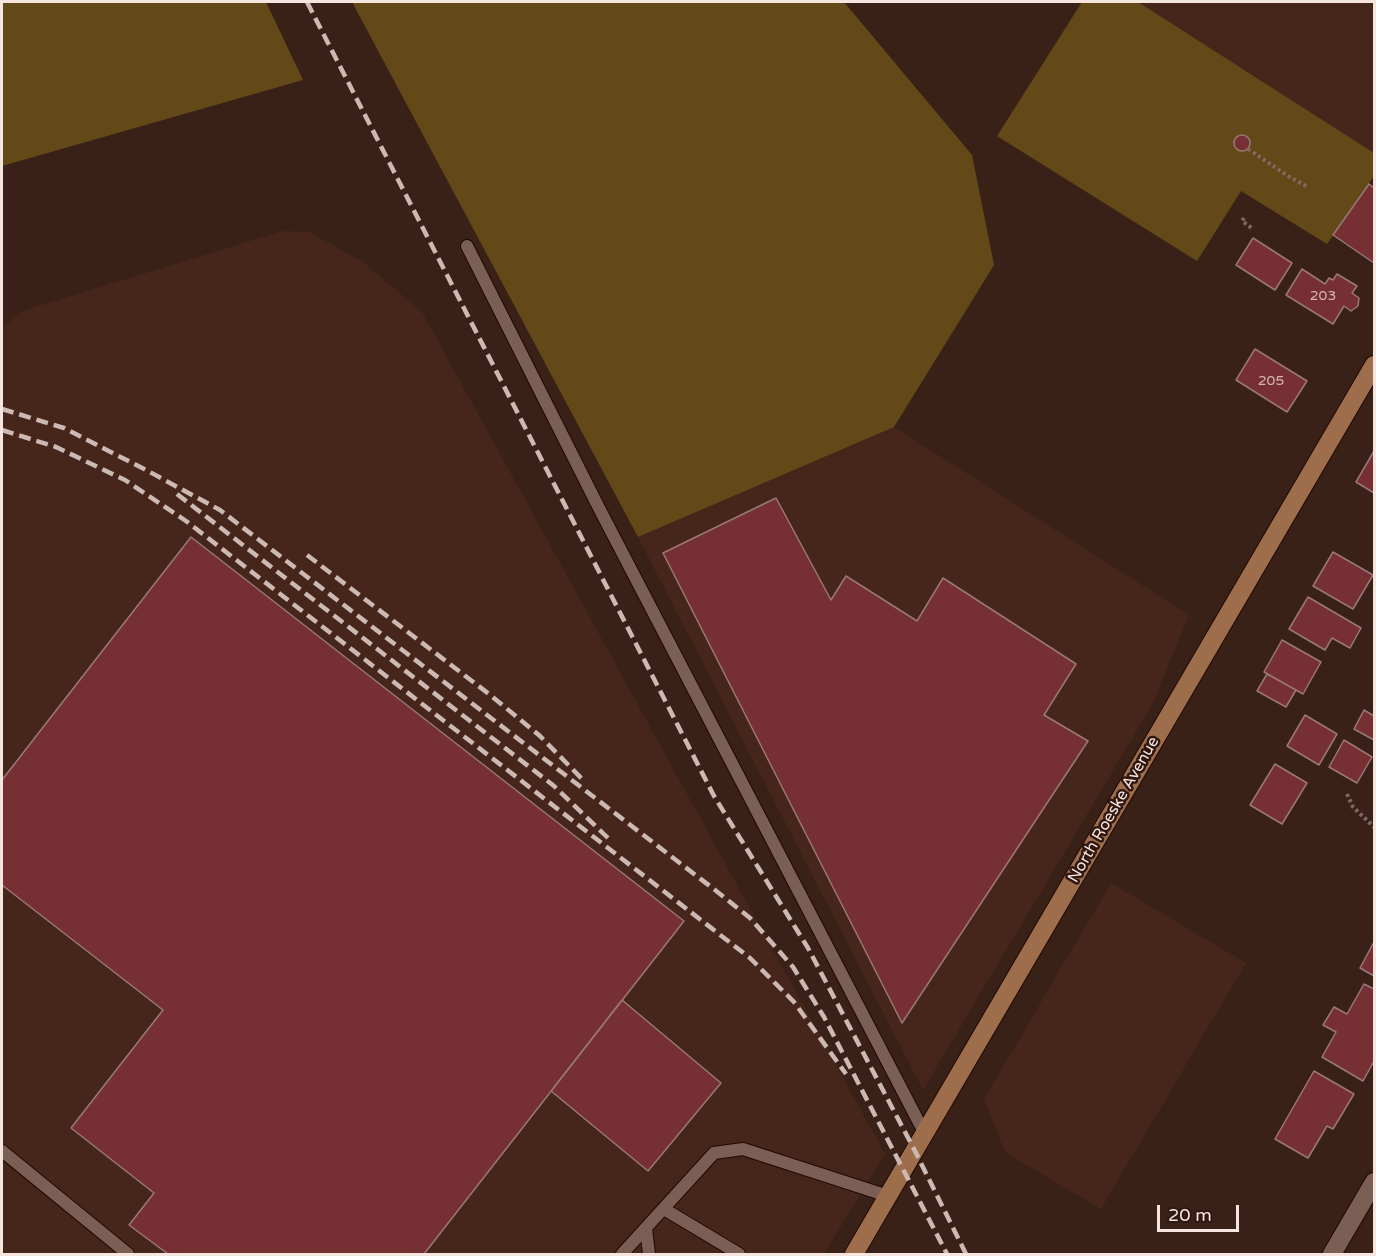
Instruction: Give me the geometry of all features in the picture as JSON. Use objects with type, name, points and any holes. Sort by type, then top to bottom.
[{"type":"street","name":"North Roeske Avenue","points":[[854,1254],[1374,365]]},
{"type":"street","points":[[1332,1254],[1374,1182]]},
{"type":"lane","points":[[467,246],[600,510],[925,1134]]},
{"type":"lane","points":[[622,1254],[714,1153],[743,1149],[888,1196]]},
{"type":"lane","points":[[2,1151],[128,1254]]},
{"type":"lane","points":[[664,1209],[739,1254]]},
{"type":"lane","points":[[645,1229],[649,1254]]},
{"type":"path","points":[[1248,149],[1308,187]]},
{"type":"path","points":[[1244,218],[1242,222],[1253,229]]},
{"type":"path","points":[[1347,794],[1353,807],[1374,827]]},
{"type":"shaded area","points":[[2,2],[266,2],[303,80],[2,166]]},
{"type":"shaded area","points":[[352,2],[844,2],[972,155],[994,265],[894,427],[638,537]]},
{"type":"shaded area","points":[[1082,2],[1138,2],[1374,153],[1374,176],[1327,244],[1241,191],[1197,261],[997,136]]},
{"type":"shaded area","points":[[1138,2],[1374,2],[1374,153]]},
{"type":"shaded area","points":[[283,231],[309,232],[363,262],[422,312],[885,1154],[824,1254],[2,1254],[2,328],[22,311]]},
{"type":"shaded area","points":[[894,427],[1189,615],[1152,705],[923,1090],[638,537]]},
{"type":"shaded area","points":[[1111,883],[1246,963],[1101,1209],[1005,1152],[984,1099]]},
{"type":"building","points":[[1239,135],[1245,135],[1250,143],[1248,149],[1239,151],[1234,146],[1234,140]]},
{"type":"building","points":[[1369,184],[1374,188],[1374,263],[1333,235]]},
{"type":"building","points":[[1253,238],[1292,263],[1275,290],[1236,265]]},
{"type":"building","points":[[1302,269],[1325,284],[1329,278],[1333,280],[1337,274],[1357,286],[1352,293],[1359,298],[1358,306],[1351,311],[1344,306],[1333,324],[1286,295]]},
{"type":"building","points":[[1255,349],[1307,381],[1287,412],[1236,380]]},
{"type":"building","points":[[1374,451],[1374,493],[1356,482]]},
{"type":"building","points":[[776,498],[831,600],[846,576],[917,621],[943,578],[1076,664],[1044,715],[1088,741],[902,1023],[663,553]]},
{"type":"building","points":[[191,537],[684,921],[424,1254],[168,1254],[129,1225],[154,1193],[71,1128],[163,1010],[2,885],[2,780]]},
{"type":"building","points":[[1333,552],[1373,575],[1353,609],[1313,586]]},
{"type":"building","points":[[1308,597],[1361,628],[1350,648],[1332,638],[1325,650],[1289,629]]},
{"type":"building","points":[[1282,640],[1321,662],[1303,694],[1264,672]]},
{"type":"building","points":[[1267,674],[1296,690],[1286,707],[1257,691]]},
{"type":"building","points":[[1364,710],[1374,716],[1374,740],[1354,729]]},
{"type":"building","points":[[1305,715],[1337,734],[1319,765],[1287,746]]},
{"type":"building","points":[[1344,740],[1372,757],[1357,783],[1329,767]]},
{"type":"building","points":[[1275,764],[1307,783],[1282,824],[1250,805]]},
{"type":"building","points":[[1374,942],[1374,976],[1360,968]]},
{"type":"building","points":[[1364,984],[1374,989],[1374,1061],[1363,1081],[1322,1057],[1336,1032],[1323,1025],[1334,1007],[1347,1014]]},
{"type":"building","points":[[622,1000],[721,1083],[648,1171],[551,1091]]},
{"type":"building","points":[[1314,1071],[1354,1094],[1333,1129],[1327,1126],[1308,1158],[1275,1139]]},
{"type":"railway","points":[[307,2],[714,796],[808,948],[915,1151],[966,1254]]},
{"type":"railway","points":[[2,409],[64,428],[220,510],[750,918],[793,967],[824,1017],[947,1254]]},
{"type":"railway","points":[[2,430],[56,447],[125,480],[186,521],[750,958],[794,1002],[846,1074]]},
{"type":"railway","points":[[177,494],[554,786],[608,838]]},
{"type":"railway","points":[[307,555],[489,694],[540,736],[584,781]]}]
